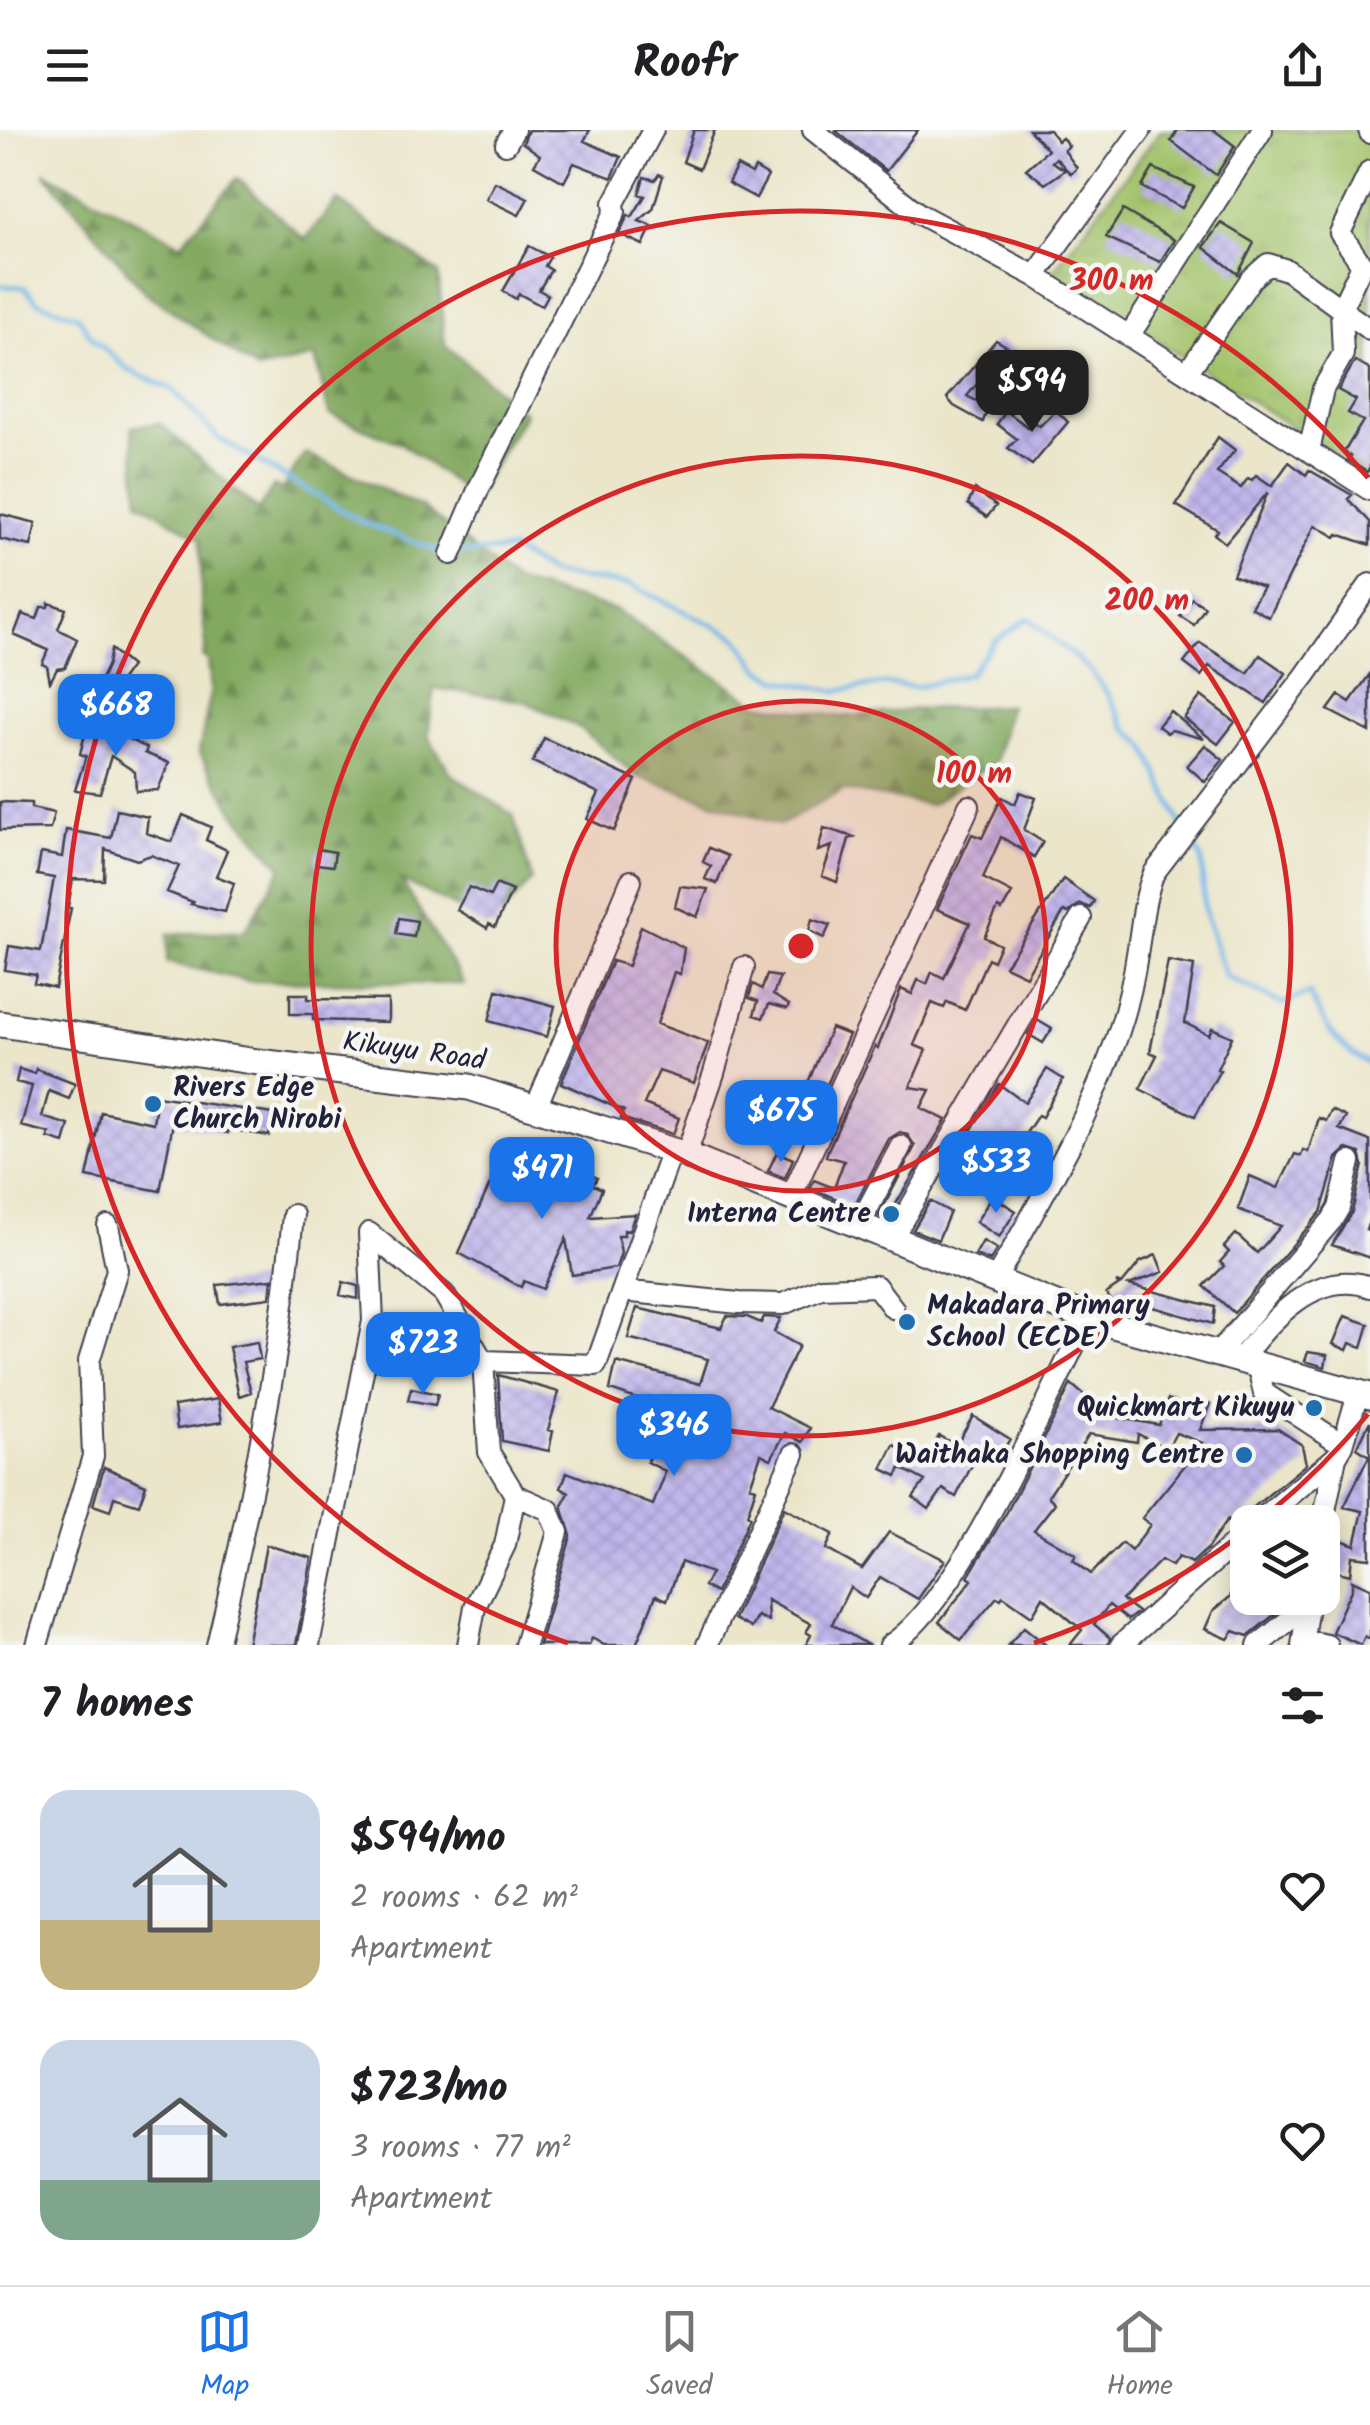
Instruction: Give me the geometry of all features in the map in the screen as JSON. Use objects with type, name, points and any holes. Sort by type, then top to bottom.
[{"type":"main road","name":"Kikuyu Road","points":[[0,1024],[258,1062],[469,1087],[679,1152],[1088,1318],[1364,1394]]},
{"type":"street","points":[[451,554],[479,488],[615,212],[614,204],[653,130]]},
{"type":"street","points":[[813,130],[919,214],[1035,276],[1370,490]]},
{"type":"street","points":[[1035,276],[1141,130]]},
{"type":"street","points":[[1129,336],[1262,130]]},
{"type":"street","points":[[1309,451],[1323,389],[1343,354],[1341,308],[1362,265],[1340,233],[1370,171]]},
{"type":"street","points":[[1186,373],[1251,279],[1268,264],[1287,270],[1370,330]]},
{"type":"street","points":[[995,1280],[1071,1147],[1100,1083],[1120,1028],[1136,962],[1146,892],[1154,873],[1306,676],[1370,584]]},
{"type":"street","points":[[791,1197],[969,806]]},
{"type":"street","points":[[536,1107],[631,881]]},
{"type":"street","points":[[890,1240],[1080,918]]},
{"type":"street","points":[[483,1361],[596,1365],[622,1291],[714,1073],[744,967]]},
{"type":"street","points":[[858,1227],[900,1146]]},
{"type":"street","points":[[1238,1359],[1339,1208],[1350,1162]]},
{"type":"street","points":[[217,1645],[244,1532],[286,1294],[293,1215]]},
{"type":"street","points":[[37,1645],[93,1456],[89,1361],[117,1270],[108,1226]]},
{"type":"street","points":[[309,1645],[374,1321],[369,1233],[444,1294],[483,1361],[489,1452],[515,1495],[549,1510],[558,1532],[525,1645]]},
{"type":"street","points":[[1238,1359],[1267,1324],[1317,1289],[1340,1282],[1370,1287]]},
{"type":"street","points":[[622,1291],[783,1304],[822,1288],[876,1286],[893,1308]]},
{"type":"street","points":[[890,1645],[928,1608],[980,1530],[1088,1318]]},
{"type":"street","points":[[1238,1359],[1264,1393],[1340,1451]]},
{"type":"street","points":[[1327,1505],[1340,1451],[1364,1394]]},
{"type":"street","points":[[1278,1505],[1340,1451]]},
{"type":"street","points":[[707,1645],[794,1454]]},
{"type":"street","points":[[468,1645],[476,1607],[505,1545],[515,1495]]},
{"type":"street","points":[[1121,1645],[1230,1547]]},
{"type":"street","points":[[1258,1645],[1292,1615]]},
{"type":"street","points":[[1306,1615],[1303,1642],[1327,1645]]},
{"type":"green space","points":[[1161,130],[1370,130],[1370,477],[1051,273]]},
{"type":"green space","points":[[44,172],[181,244],[237,178],[305,240],[337,200],[438,273],[445,345],[525,413],[474,498],[402,444],[329,414],[315,357],[257,370],[145,292]]},
{"type":"green space","points":[[159,423],[258,510],[274,486],[282,489],[305,453],[422,507],[513,581],[615,610],[758,704],[842,717],[1009,706],[996,761],[930,805],[844,790],[780,825],[636,776],[579,727],[524,701],[434,688],[428,736],[451,774],[513,815],[532,880],[492,925],[401,880],[464,984],[248,981],[167,962],[168,934],[245,931],[282,868],[235,813],[199,752],[211,692],[208,660],[203,657],[206,646],[201,539],[139,501],[132,427]]},
{"type":"building","points":[[528,130],[590,130],[584,141],[621,157],[612,178],[574,163],[564,182],[534,165],[540,155],[523,143]]},
{"type":"building","points":[[694,130],[715,130],[699,169],[683,162]]},
{"type":"building","points":[[837,130],[918,130],[886,171],[836,131]]},
{"type":"building","points":[[1029,130],[1049,130],[1058,141],[1062,138],[1069,146],[1064,150],[1077,168],[1071,174],[1056,158],[1052,162],[1065,170],[1045,184],[1026,169],[1048,150]]},
{"type":"building","points":[[1178,130],[1214,130],[1235,146],[1216,175],[1171,141]]},
{"type":"building","points":[[737,166],[752,174],[755,168],[768,176],[756,198],[728,183]]},
{"type":"building","points":[[1153,168],[1194,187],[1182,208],[1142,187]]},
{"type":"building","points":[[659,174],[663,176],[653,209],[639,221],[652,226],[643,245],[619,234],[628,215],[632,217],[645,196],[639,194],[644,177],[655,180]]},
{"type":"building","points":[[495,182],[528,198],[519,215],[486,199]]},
{"type":"building","points":[[1123,210],[1174,240],[1160,262],[1106,237]]},
{"type":"building","points":[[1221,223],[1254,243],[1238,274],[1203,247]]},
{"type":"building","points":[[529,246],[550,257],[545,266],[551,270],[539,290],[548,295],[542,306],[503,291]]},
{"type":"building","points":[[996,340],[1024,356],[1012,371],[997,360],[967,396],[988,407],[983,422],[947,398]]},
{"type":"building","points":[[1355,361],[1370,370],[1367,472],[1348,460],[1351,456],[1344,452],[1363,421],[1348,413],[1356,400],[1338,390]]},
{"type":"building","points":[[1056,410],[1068,422],[1032,465],[1008,448],[1017,439],[997,424],[1006,411],[1029,428],[1034,422],[1040,426]]},
{"type":"building","points":[[1218,437],[1235,450],[1217,473],[1241,488],[1256,475],[1272,486],[1289,462],[1306,475],[1309,470],[1352,495],[1348,499],[1370,522],[1370,545],[1338,534],[1336,537],[1315,525],[1269,617],[1251,607],[1263,587],[1233,575],[1268,492],[1225,543],[1214,534],[1218,530],[1176,505]]},
{"type":"building","points":[[975,489],[996,506],[987,517],[968,504]]},
{"type":"building","points":[[0,514],[36,523],[31,546],[0,539]]},
{"type":"building","points":[[1191,598],[1205,607],[1194,625],[1180,616]]},
{"type":"building","points":[[49,603],[66,609],[58,629],[77,639],[65,668],[57,669],[50,682],[47,666],[42,664],[48,650],[14,635],[22,614],[37,619],[41,607],[48,607]]},
{"type":"building","points":[[1200,643],[1248,673],[1260,655],[1286,673],[1266,703],[1209,666],[1201,676],[1184,663]]},
{"type":"building","points":[[111,649],[131,666],[118,684],[133,692],[126,708],[94,694]]},
{"type":"building","points":[[1370,674],[1370,732],[1328,710],[1339,695],[1350,702]]},
{"type":"building","points":[[1201,696],[1235,722],[1218,744],[1184,718]]},
{"type":"building","points":[[1170,711],[1204,739],[1172,730],[1167,733],[1158,726]]},
{"type":"building","points":[[89,718],[126,732],[123,736],[147,748],[145,753],[169,763],[158,790],[136,791],[135,772],[111,756],[100,793],[75,790],[86,756],[80,754]]},
{"type":"building","points":[[544,738],[636,780],[614,831],[587,819],[599,793],[533,762]]},
{"type":"building","points":[[1205,745],[1223,760],[1205,782],[1187,766]]},
{"type":"building","points":[[1020,792],[1036,798],[1024,830],[1043,842],[1034,857],[1001,837],[983,878],[1012,893],[1002,910],[998,908],[984,937],[1000,945],[993,961],[988,958],[965,1010],[947,1002],[944,1008],[932,1003],[914,1045],[926,1050],[910,1087],[930,1090],[921,1108],[946,1120],[887,1219],[879,1216],[915,1146],[907,1134],[900,1132],[889,1139],[854,1206],[810,1188],[814,1180],[834,1188],[844,1161],[826,1156],[828,1150],[875,1046],[878,1048],[901,989],[912,994],[918,980],[927,984],[932,972],[944,978],[970,923],[937,909],[972,834],[982,838],[1002,797],[1015,804]]},
{"type":"building","points":[[0,802],[31,803],[31,808],[54,813],[50,829],[0,830]]},
{"type":"building","points":[[117,810],[148,817],[146,833],[172,842],[183,815],[211,827],[206,840],[227,850],[216,876],[234,883],[225,912],[191,904],[167,892],[179,866],[151,855],[137,860],[105,849],[104,880],[73,879],[55,988],[34,983],[36,975],[5,970],[9,946],[41,951],[54,878],[37,875],[41,853],[62,857],[66,830],[111,838]]},
{"type":"building","points":[[824,828],[854,837],[849,839],[837,882],[822,876],[832,846],[818,851]]},
{"type":"building","points":[[709,848],[728,856],[717,884],[705,879],[711,866],[703,862]]},
{"type":"building","points":[[318,849],[335,852],[333,866],[316,864]]},
{"type":"building","points":[[1063,879],[1094,901],[1090,908],[1080,904],[1068,913],[1064,911],[1026,976],[1005,966]]},
{"type":"building","points":[[496,884],[512,891],[495,927],[489,924],[487,928],[457,910],[469,887],[490,896]]},
{"type":"building","points":[[680,886],[708,889],[697,917],[675,907]]},
{"type":"building","points":[[399,918],[417,921],[414,937],[396,934]]},
{"type":"building","points":[[812,919],[830,925],[824,938],[809,931]]},
{"type":"building","points":[[641,926],[684,948],[680,974],[674,972],[657,1024],[708,1043],[694,1083],[659,1071],[644,1104],[679,1118],[673,1134],[621,1118],[624,1111],[561,1083],[612,961],[628,966]]},
{"type":"building","points":[[1168,961],[1194,966],[1185,1023],[1209,1035],[1212,1028],[1232,1037],[1217,1069],[1220,1070],[1195,1116],[1140,1089],[1157,1055],[1150,1052]]},
{"type":"building","points":[[767,975],[780,977],[773,995],[789,1005],[787,1009],[769,1004],[763,1018],[754,1015],[758,1001],[749,998],[753,984],[762,989]]},
{"type":"building","points":[[497,990],[555,1006],[547,1037],[489,1021]]},
{"type":"building","points":[[290,994],[308,994],[308,999],[388,1000],[388,1022],[313,1020],[313,1014],[290,1014]]},
{"type":"building","points":[[1037,1020],[1052,1029],[1043,1043],[1028,1034]]},
{"type":"building","points":[[831,1028],[849,1035],[806,1132],[790,1125]]},
{"type":"building","points":[[19,1069],[35,1074],[36,1069],[75,1084],[69,1099],[49,1091],[42,1117],[69,1125],[64,1143],[48,1138],[49,1133],[21,1126],[32,1086],[16,1082]]},
{"type":"building","points":[[1047,1069],[1063,1079],[1042,1117],[1038,1115],[1016,1148],[1026,1154],[1014,1174],[996,1164],[993,1171],[968,1160],[975,1144],[966,1139],[999,1084],[1025,1103]]},
{"type":"building","points":[[157,1096],[273,1114],[269,1136],[173,1123],[160,1191],[87,1177],[101,1112],[153,1123]]},
{"type":"building","points":[[1332,1110],[1346,1117],[1339,1129],[1370,1141],[1370,1218],[1366,1230],[1370,1232],[1370,1258],[1332,1245],[1352,1212],[1363,1165],[1360,1153],[1347,1149],[1337,1158],[1321,1212],[1234,1313],[1204,1286],[1224,1266],[1220,1262],[1229,1252],[1224,1247],[1236,1234],[1257,1253],[1281,1226],[1238,1209],[1250,1176],[1278,1188],[1295,1154],[1308,1152],[1319,1118],[1326,1121]]},
{"type":"building","points":[[506,1147],[555,1163],[558,1157],[597,1178],[593,1185],[602,1189],[590,1217],[635,1214],[629,1231],[618,1236],[621,1253],[616,1268],[572,1275],[566,1239],[543,1289],[524,1281],[521,1287],[459,1253],[495,1173],[498,1174]]},
{"type":"building","points":[[777,1152],[793,1159],[785,1178],[768,1171]]},
{"type":"building","points":[[992,1196],[1016,1211],[999,1237],[976,1222]]},
{"type":"building","points":[[930,1201],[950,1212],[938,1240],[913,1230]]},
{"type":"building","points":[[983,1241],[997,1249],[990,1261],[975,1255]]},
{"type":"building","points":[[1156,1255],[1163,1272],[1129,1285],[1215,1307],[1213,1324],[1149,1306],[1143,1311],[1134,1301],[1116,1309],[1106,1294],[1119,1285],[1116,1282],[1122,1284],[1140,1262]]},
{"type":"building","points":[[272,1279],[270,1298],[220,1304],[217,1285]]},
{"type":"building","points":[[343,1282],[358,1286],[358,1299],[340,1295]]},
{"type":"building","points":[[637,1308],[721,1328],[727,1316],[747,1317],[761,1323],[764,1317],[781,1318],[774,1332],[799,1346],[768,1407],[810,1428],[803,1442],[785,1433],[771,1459],[761,1454],[750,1486],[756,1488],[747,1515],[750,1517],[716,1593],[704,1586],[711,1573],[681,1562],[667,1600],[656,1595],[636,1645],[604,1645],[592,1638],[589,1645],[539,1645],[571,1536],[562,1506],[569,1493],[561,1488],[567,1472],[653,1505],[663,1480],[665,1471],[647,1462],[659,1440],[654,1437],[666,1409],[610,1390],[616,1362],[700,1384],[708,1359],[628,1338]]},
{"type":"building","points":[[1345,1316],[1369,1324],[1362,1347],[1350,1343],[1347,1350],[1333,1344]]},
{"type":"building","points":[[257,1342],[260,1359],[243,1362],[251,1392],[239,1396],[229,1347]]},
{"type":"building","points":[[1308,1352],[1327,1355],[1325,1367],[1305,1361]]},
{"type":"building","points":[[498,1375],[559,1392],[548,1430],[553,1431],[549,1451],[502,1441]]},
{"type":"building","points":[[1071,1384],[1108,1416],[1159,1425],[1168,1399],[1191,1407],[1195,1398],[1210,1404],[1200,1430],[1278,1429],[1302,1445],[1306,1464],[1256,1505],[1230,1505],[1230,1523],[1227,1520],[1192,1563],[1178,1557],[1172,1566],[1161,1560],[1122,1600],[1138,1612],[1128,1620],[1109,1605],[1094,1624],[1110,1638],[1108,1645],[1070,1645],[1082,1630],[1043,1597],[1032,1616],[1003,1596],[997,1597],[961,1640],[939,1622],[972,1580],[968,1577],[1007,1512]],"holes":[[[1176,1433],[1203,1443],[1142,1518],[1150,1525],[1131,1551],[1122,1543],[1091,1574],[1073,1560],[1076,1555],[1034,1530],[1055,1503],[1048,1496],[1089,1434],[1137,1442],[1138,1434],[1167,1449]]]},
{"type":"building","points":[[411,1388],[438,1394],[435,1405],[408,1400]]},
{"type":"building","points":[[218,1399],[222,1422],[177,1429],[174,1406]]},
{"type":"building","points":[[973,1416],[1010,1439],[995,1463],[978,1453],[956,1497],[943,1489],[929,1509],[913,1497],[925,1481],[901,1468],[897,1476],[882,1469],[894,1445],[925,1461],[939,1436],[956,1445]]},
{"type":"building","points":[[1370,1421],[1370,1558],[1352,1556],[1350,1575],[1340,1572],[1340,1539],[1355,1545],[1363,1511],[1344,1507],[1369,1456],[1357,1448]]},
{"type":"building","points":[[104,1467],[146,1485],[139,1505],[114,1497],[110,1511],[93,1505]]},
{"type":"building","points":[[784,1508],[833,1534],[826,1549],[862,1569],[889,1532],[945,1560],[918,1599],[880,1577],[866,1598],[850,1587],[832,1624],[868,1645],[806,1645],[811,1635],[806,1632],[811,1624],[767,1600],[768,1621],[757,1616],[751,1628],[734,1619]]},
{"type":"building","points":[[266,1545],[312,1558],[296,1645],[247,1645]]},
{"type":"building","points":[[1352,1580],[1370,1588],[1370,1639],[1365,1636],[1361,1645],[1332,1632]]},
{"type":"building","points":[[1230,1597],[1230,1615],[1274,1615],[1248,1636],[1234,1631],[1228,1639],[1205,1629],[1213,1611]]},
{"type":"building","points":[[1024,1627],[1046,1645],[1008,1645]]},
{"type":"waterway","points":[[0,286],[24,287],[38,302],[78,316],[92,338],[130,371],[172,389],[218,438],[362,522],[445,554]]},
{"type":"waterway","points":[[456,553],[512,550],[551,574],[630,585],[737,637],[760,669],[779,680],[834,691],[884,684],[917,687],[969,674],[995,641],[1028,618],[1089,669],[1109,696],[1126,728],[1146,747],[1183,829]]},
{"type":"waterway","points":[[1189,838],[1202,859],[1204,909],[1225,976],[1282,1004],[1309,993],[1340,1043],[1370,1063]]},
{"type":"place","name":"Rivers Edge Church Nirobi","points":[[153,1104]]},
{"type":"place","name":"Interna Centre","points":[[891,1214]]},
{"type":"place","name":"Makadara Primary School (ECDE)","points":[[907,1322]]},
{"type":"place","name":"Quickmart Kikuyu","points":[[1314,1408]]},
{"type":"place","name":"Waithaka Shopping Centre","points":[[1244,1455]]}]
